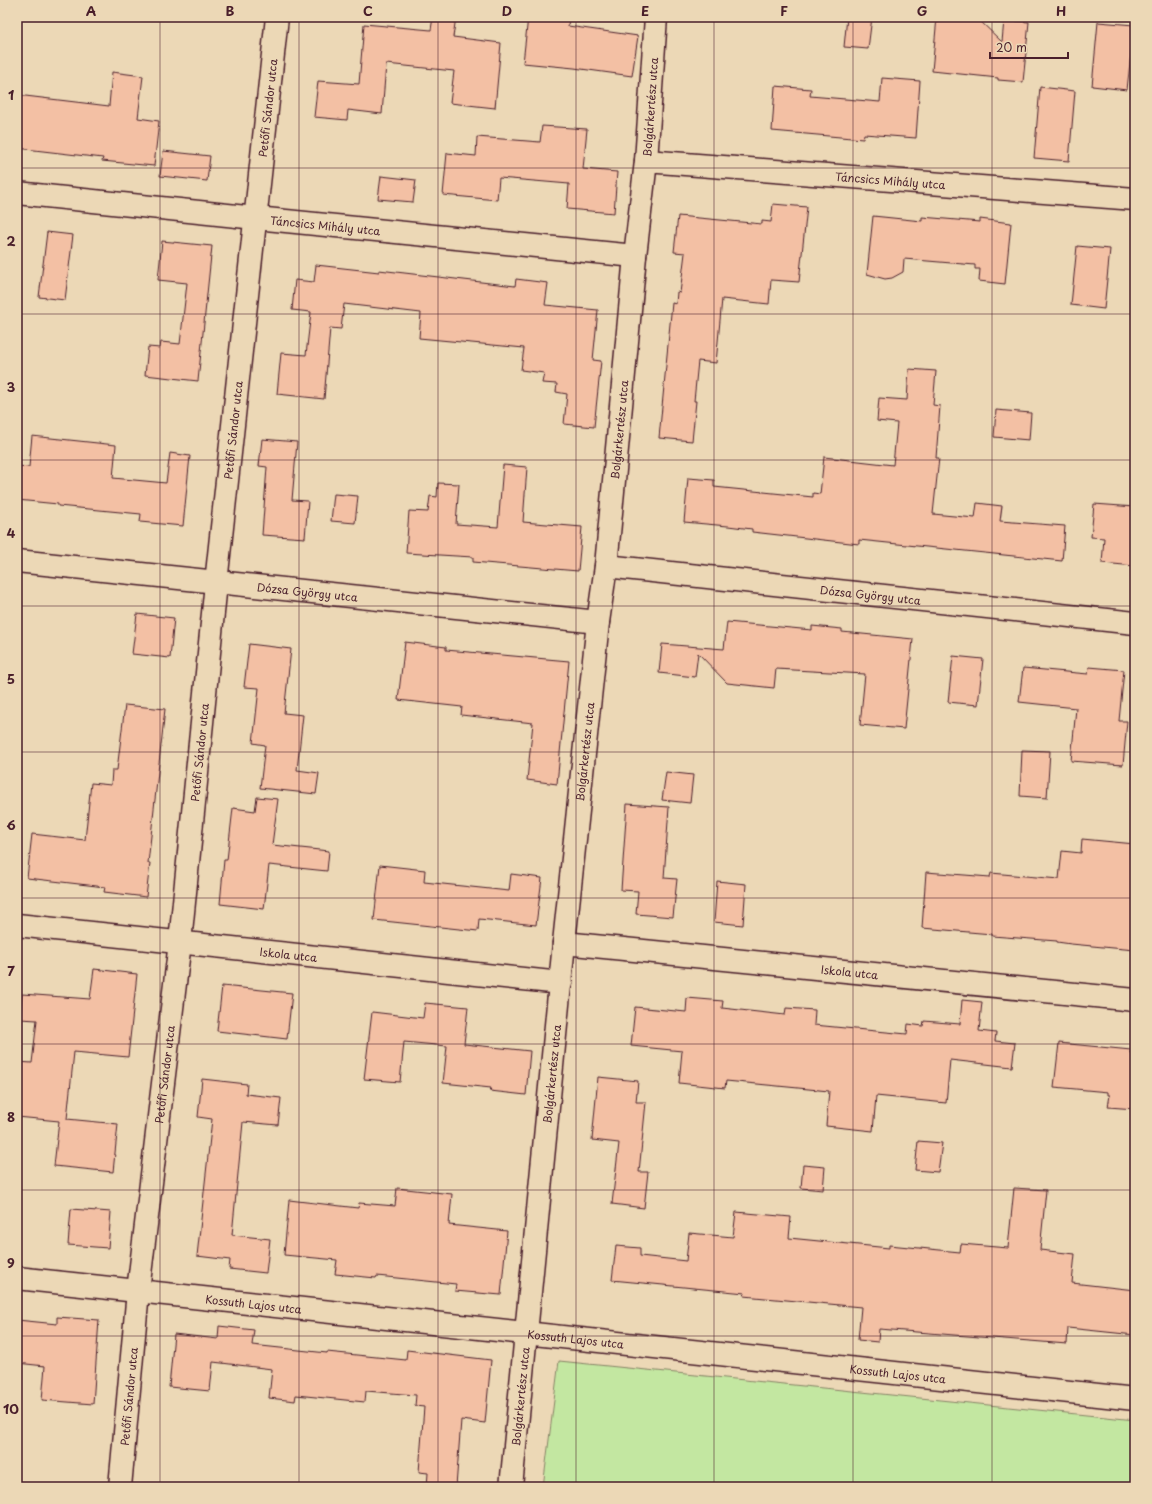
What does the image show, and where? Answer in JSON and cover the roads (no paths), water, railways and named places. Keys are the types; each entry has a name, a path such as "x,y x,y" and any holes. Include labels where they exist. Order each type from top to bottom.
{"street":[{"name":"Petőfi Sándor utca","path":"120,1487 138,1291 180,942 216,583 277,17"},
{"name":"Bolgárkertész utca","path":"511,1487 564,943 598,622 606,566 635,256 646,161 656,17"},
{"name":"Táncsics Mihály utca","path":"646,161 1135,199"},
{"name":"Táncsics Mihály utca","path":"17,193 635,256"},
{"name":"Dózsa György utca","path":"17,561 598,622"},
{"name":"Dózsa György utca","path":"606,566 1135,623"},
{"name":"Iskola utca","path":"17,924 561,983"},
{"name":"Iskola utca","path":"564,943 1135,1000"},
{"name":"Kossuth Lajos utca","path":"17,1278 1135,1399"}]}
